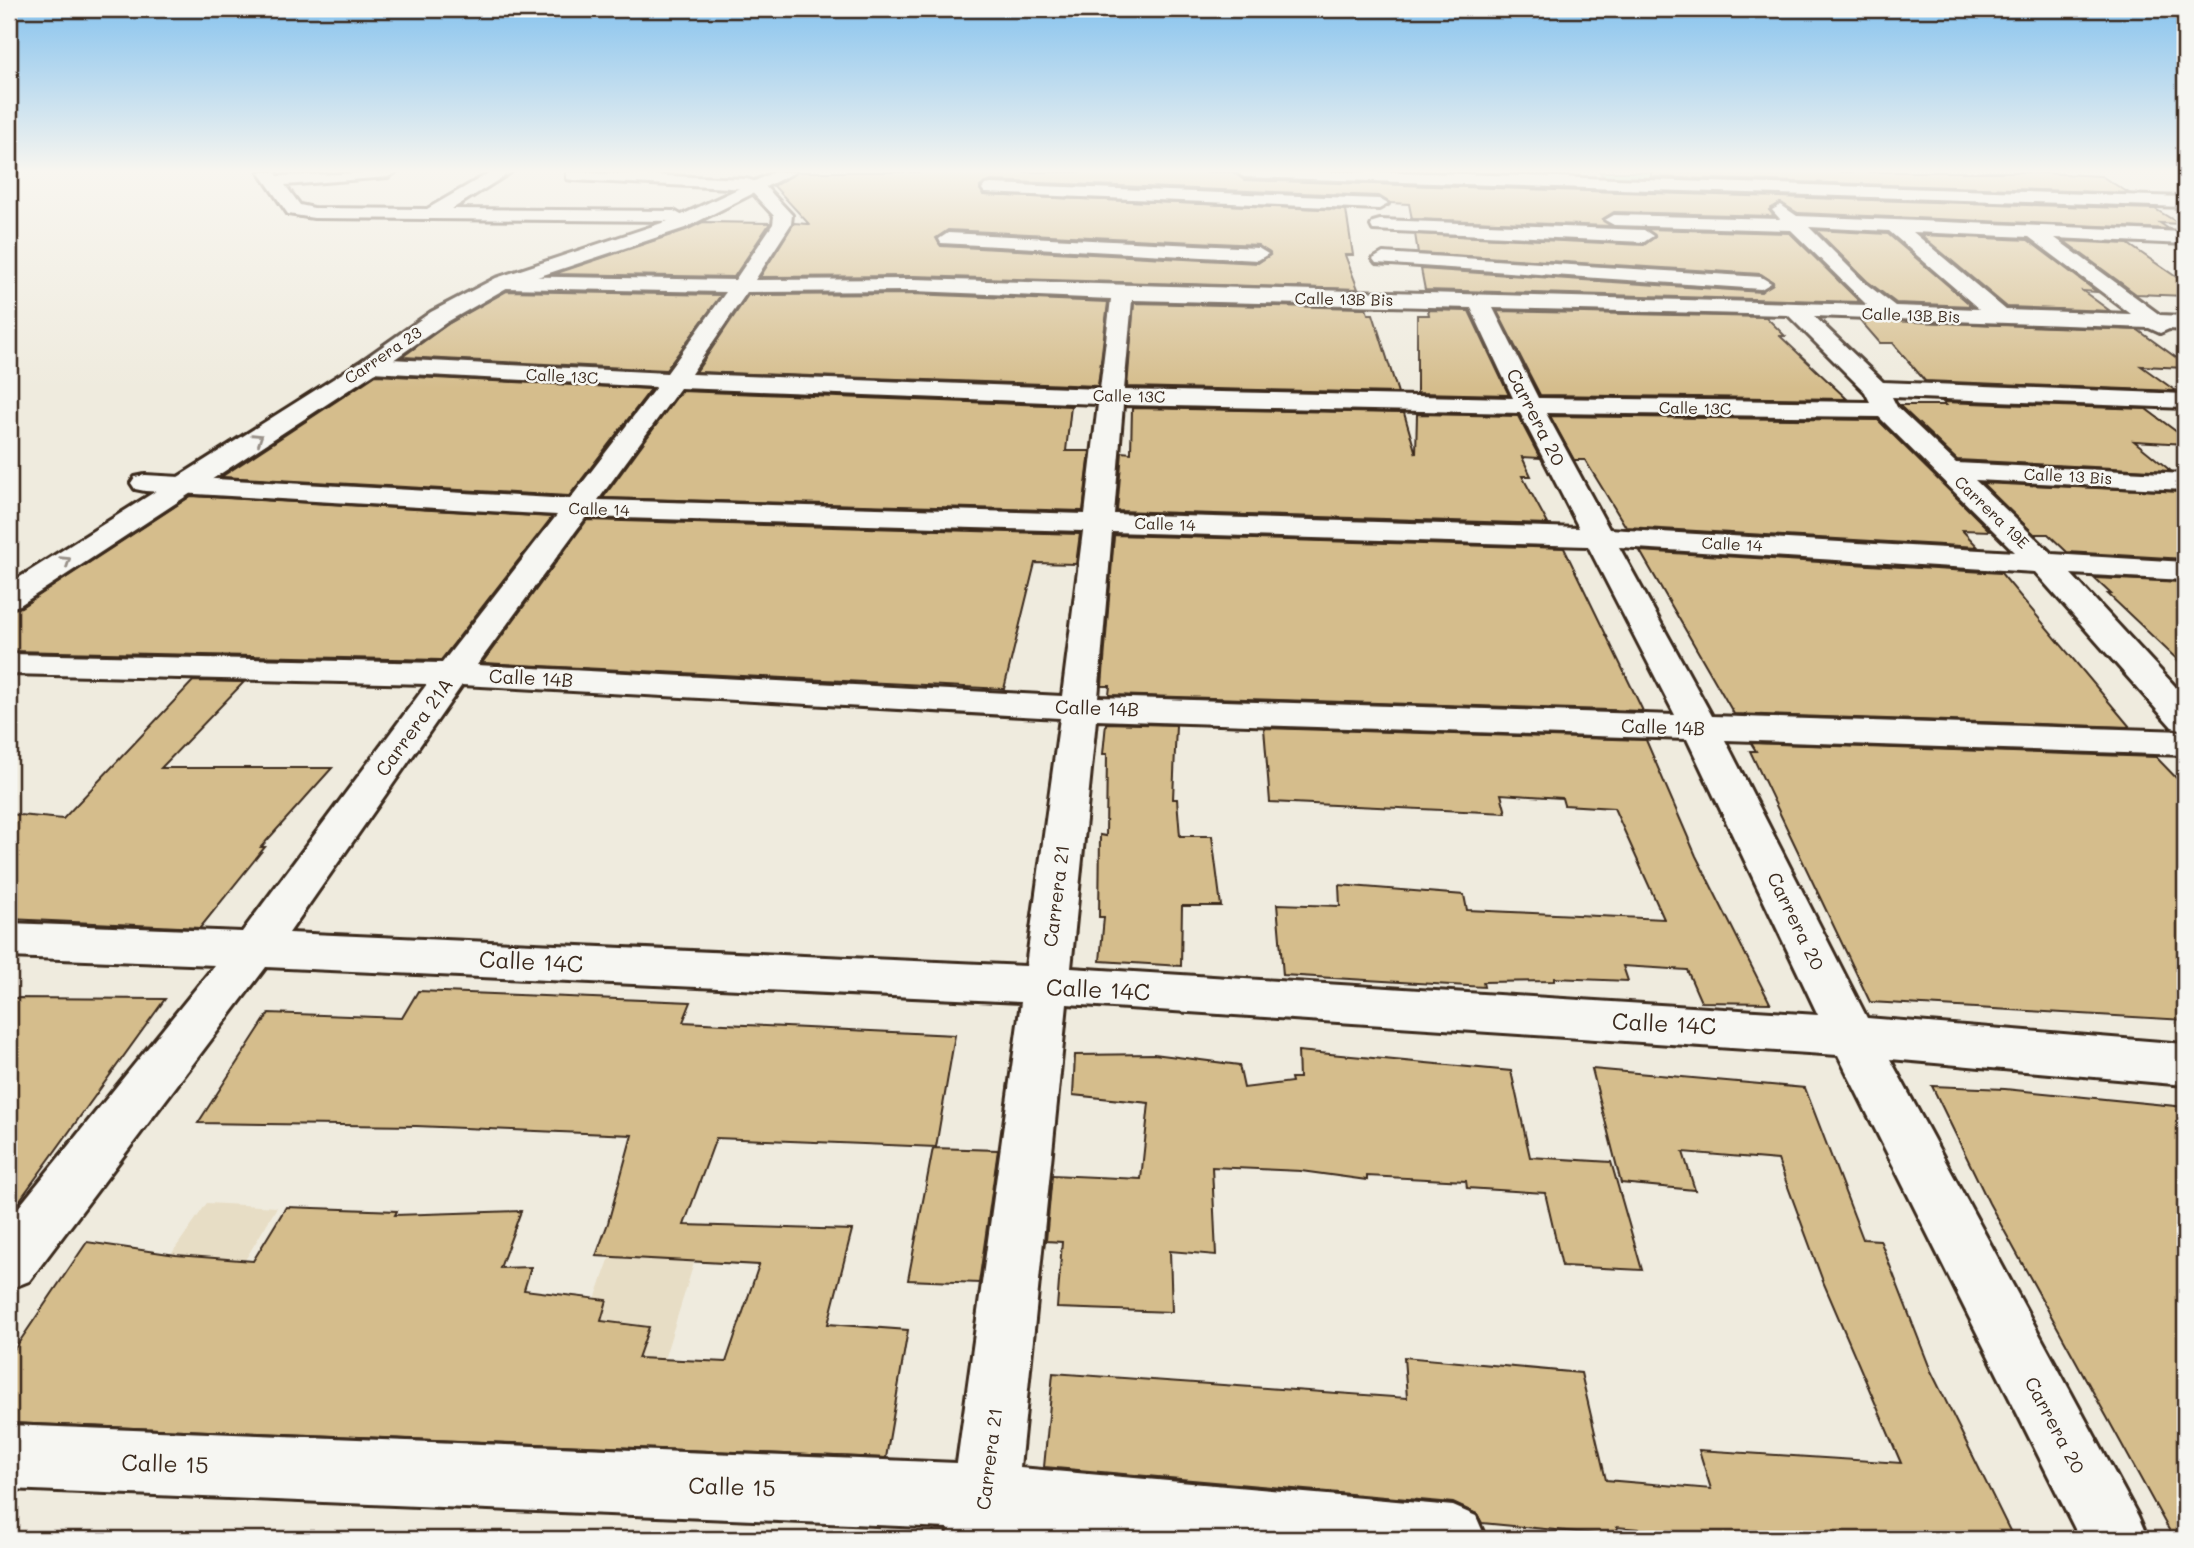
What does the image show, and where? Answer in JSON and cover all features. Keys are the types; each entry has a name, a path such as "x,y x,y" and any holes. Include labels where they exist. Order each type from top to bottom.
{"street":[{"name":"Carrera 23","path":"234,426 441,299 531,258 578,244"},
{"name":"Carrera 23","path":"9,598 181,474 371,365 439,317 503,282 617,244"},
{"name":"Carrera 21A","path":"9,1262 254,949 452,674 673,383 743,286 769,244"},
{"path":"913,285 944,244"},
{"path":"1066,244 1258,254"},
{"path":"1254,297 1255,288 1250,282 1260,244"},
{"path":"1382,244 1384,279 1653,278 1776,283"},
{"path":"1630,244 1653,278 1665,306"},
{"path":"1812,244 1857,287 1891,314"},
{"path":"1916,244 2001,318"},
{"path":"2052,244 2185,343"},
{"path":"1076,292 1106,246"},
{"name":"Calle 13B Bis","path":"503,282 743,286 913,285 1254,297 1384,279 1479,302 1794,309 2185,323"},
{"path":"1830,286 1857,287"},
{"name":"Carrera 21","path":"982,1518 1079,708 1122,293"},
{"name":"Carrera 20","path":"1479,302 1529,406 1700,729 1852,1035 2115,1539"},
{"name":"Carrera 19E","path":"1794,309 1950,471 2044,563 2179,707"},
{"name":"Calle 13C","path":"371,365 673,383 1529,406 1882,399 2185,401"},
{"name":"Calle 13 Bis","path":"1950,471 2185,482"},
{"name":"Calle 14","path":"134,490 181,474 579,508 1597,537 2185,571"},
{"name":"Calle 14B","path":"9,664 452,674 1079,708 2185,743"},
{"name":"Calle 14C","path":"9,940 254,949 1044,987 1852,1035 2185,1064"},
{"name":"Calle 15","path":"9,1457 982,1518 1453,1539"}],"shaded area":[{"path":"207,1203 277,1207 144,1428 52,1425"},
{"path":"620,1229 703,1234 631,1466 538,1459"}],"building":[{"path":"643,244 756,244 734,277 554,274"},
{"path":"781,244 940,244 1258,263 1270,255 1258,245 1242,244 1351,244 1353,255 1345,255 1358,289 913,276 760,277"},
{"path":"1417,244 1628,244 1801,244 1860,302 1425,290 1421,269 1761,292 1773,282 1761,274 1418,253"},
{"path":"1830,244 1900,244 1972,306 1896,303 1867,281"},
{"path":"1932,244 2034,244 2097,292 2083,291 2110,311 2007,307"},
{"path":"2068,244 2128,244 2185,283 2185,296 2136,294"},
{"path":"507,291 721,295 666,370 402,357 448,324"},
{"path":"913,294 1108,302 1098,386 696,372 748,295"},
{"path":"1134,303 1366,308 1368,314 1373,314 1398,393 1127,387"},
{"path":"1428,310 1469,311 1509,395 1417,393 1417,315 1429,315"},
{"path":"1497,311 1766,317 1785,336 1780,336 1847,399 1540,395"},
{"path":"1860,320 2138,330 2185,364 2185,368 2141,366 2176,391 1925,381 1893,343 1880,343"},
{"path":"376,375 651,389 569,496 221,477"},
{"path":"681,391 1071,406 1066,451 1090,451 1083,511 603,498"},
{"path":"1943,402 2146,409 2185,438 2185,444 2134,441 2171,471 1957,460 1899,405 1946,405"},
{"path":"1132,408 1404,413 1416,454 1417,414 1518,416 1540,458 1522,457 1531,476 1522,476 1548,524 1117,511 1122,452 1131,453"},
{"path":"1550,416 1878,420 1990,531 1962,530 1978,547 1626,527 1585,460 1574,460"},
{"path":"1982,483 2185,492 2185,559 2067,552 2048,534 2034,534"},
{"path":"191,496 552,517 441,660 9,651 9,610 21,607"},
{"path":"587,520 1080,534 1076,564 1035,563 1004,689 482,663"},
{"path":"1114,535 1564,548 1643,711 1109,695 1110,686 1102,686"},
{"path":"1640,551 2001,573 2130,727 1734,714"},
{"path":"2094,578 2185,582 2185,667 2108,594 2111,594"},
{"path":"193,681 244,682 161,768 332,768 261,847 265,847 200,928 9,919 9,814 63,819"},
{"path":"1106,723 1176,725 1173,799 1177,799 1180,836 1212,836 1221,906 1182,906 1181,966 1100,961 1104,917 1099,917 1100,835 1106,836 1107,754 1103,754"},
{"path":"1264,728 1646,740 1696,856 1770,1003 1701,1002 1687,970 1623,966 1628,981 1554,978 1554,981 1483,982 1484,987 1283,975 1277,904 1340,906 1339,885 1464,895 1467,910 1664,919 1614,808 1564,805 1562,798 1501,794 1506,813 1270,802"},
{"path":"1751,743 2156,757 2185,787 2185,1020 1870,1002 1750,751 1756,751"},
{"path":"418,991 691,1002 683,1022 955,1035 936,1147 716,1138 684,1225 852,1230 828,1324 908,1330 886,1458 9,1423 9,1357 87,1242 176,1255 253,1261 286,1207 397,1211 395,1215 521,1211 500,1268 531,1267 524,1290 607,1300 601,1321 649,1327 638,1358 726,1362 759,1265 596,1256 632,1135 416,1126 198,1123 269,1013 402,1018"},
{"path":"9,998 165,999 9,1215"},
{"path":"1298,1051 1511,1071 1530,1157 1611,1162 1642,1270 1562,1266 1545,1193 1467,1188 1466,1181 1367,1176 1367,1180 1301,1171 1212,1167 1216,1255 1170,1251 1172,1312 1057,1308 1062,1242 1046,1241 1052,1175 1141,1179 1149,1103 1073,1095 1075,1055 1154,1054 1239,1065 1244,1088 1292,1082 1291,1078 1299,1078"},
{"path":"1592,1069 1805,1088 1863,1239 1880,1240 1931,1371 2012,1535 1906,1532 1909,1539 1755,1539 1617,1527 1619,1536 1482,1523 1477,1514 1453,1503 1044,1467 1053,1373 1407,1398 1404,1357 1581,1373 1606,1480 1711,1489 1699,1450 1901,1463 1824,1284 1778,1160 1683,1152 1695,1190 1621,1183"},
{"path":"1932,1086 2005,1089 2185,1107 2185,1539 2174,1539 1989,1203"},
{"path":"933,1148 998,1150 979,1283 908,1280"}]}
